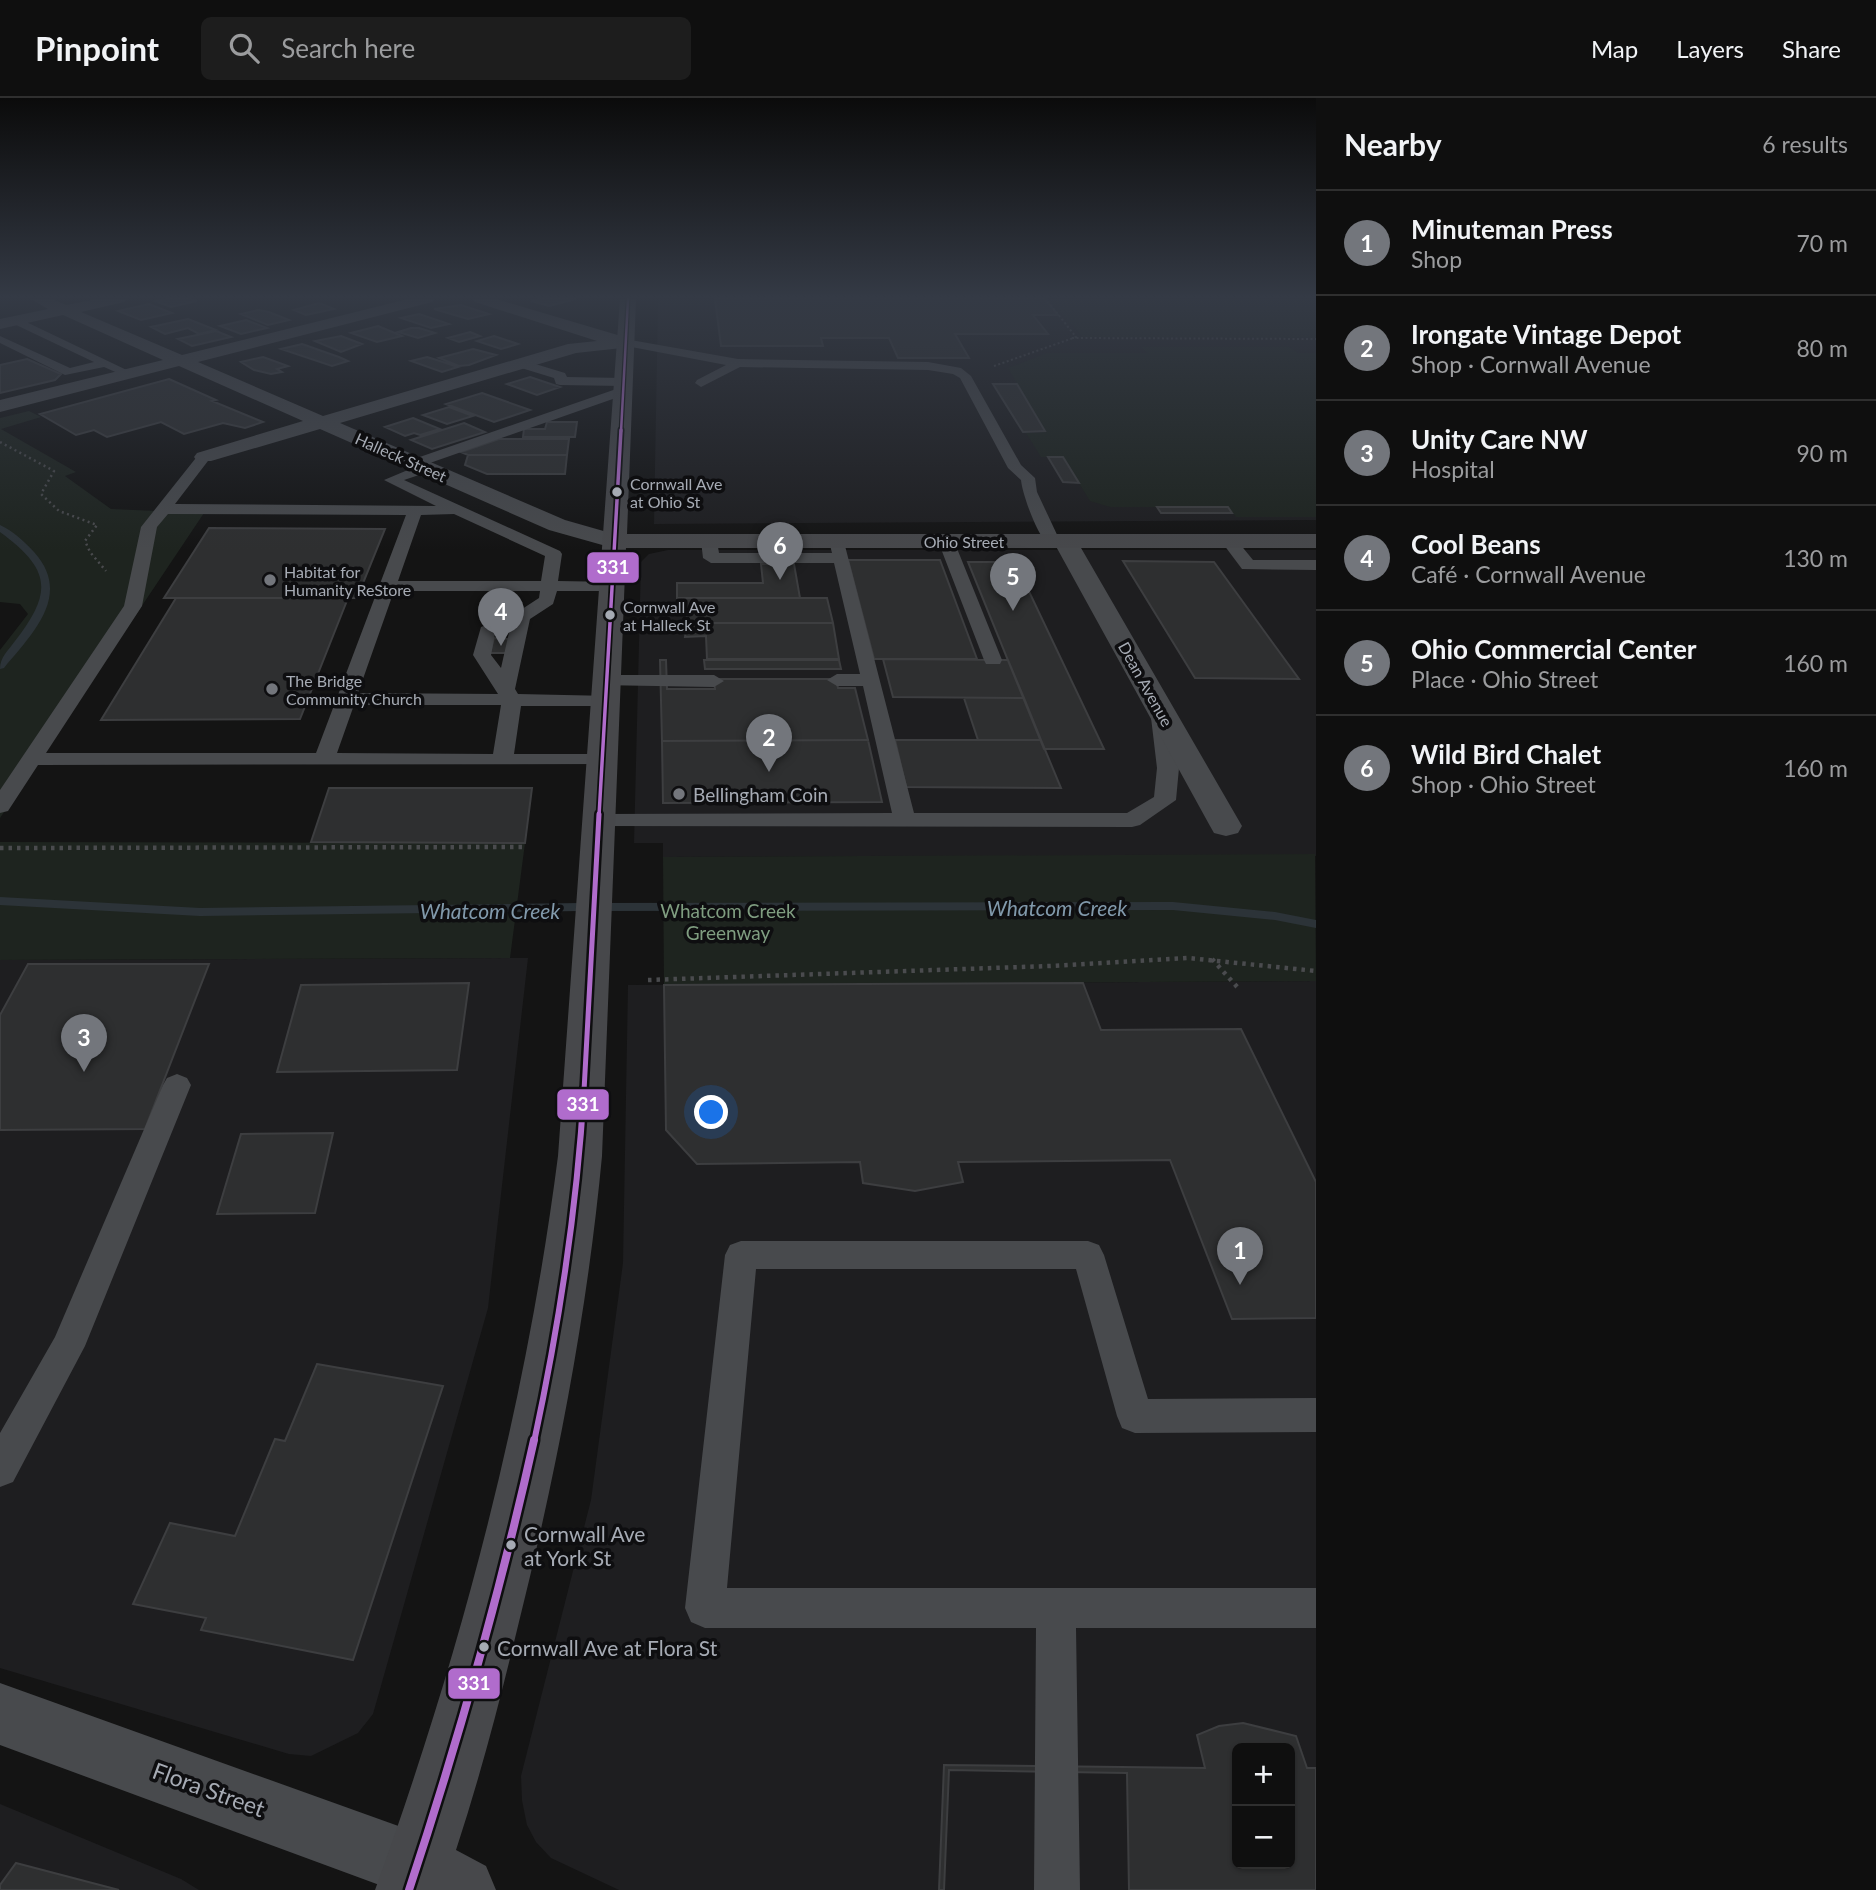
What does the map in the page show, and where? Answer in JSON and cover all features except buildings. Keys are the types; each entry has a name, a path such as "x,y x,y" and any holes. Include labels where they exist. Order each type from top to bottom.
{"street":[{"path":"0,406 93,383"},
{"name":"Halleck Street","path":"231,383 567,529 612,541"},
{"path":"204,457 456,383"},
{"path":"430,1882 449,1775 523,1496 569,1255 580,1156 622,383"},
{"name":"Ohio Street","path":"612,541 710,550 839,550 946,541 1316,541"},
{"name":"Dean Avenue","path":"1059,541 1160,709 1226,827"},
{"name":"Flora Street","path":"0,1714 430,1882"}],"lane":[{"path":"580,383 622,386"},
{"path":"969,383 1015,468 1028,478 1029,492 1059,541"},
{"path":"508,695 482,655 487,631 522,617 547,600 554,554 391,480 622,386"},
{"path":"0,806 133,606 149,527 204,457"},
{"path":"163,509 459,511"},
{"path":"324,759 415,510"},
{"path":"946,541 993,660"},
{"path":"1229,541 1248,565 1316,565"},
{"path":"710,550 713,577"},
{"path":"839,550 875,675 905,820"},
{"path":"387,586 610,586"},
{"path":"503,759 508,695 522,617"},
{"path":"837,680 875,675"},
{"path":"346,699 508,695 605,690 664,681 714,681"},
{"path":"597,832 905,820 1132,820 1165,800 1168,768 1160,709"},
{"path":"31,759 601,760"},
{"path":"0,1469 68,1346 177,1084"},
{"path":"1316,1415 1135,1416 1088,1255 741,1255 705,1608 1316,1608"},
{"path":"1056,1608 1057,1890"}],"path":[{"path":"0,442 54,471 41,494 48,505 61,514 97,525 85,541 90,552 107,568 103,585 136,593"},
{"path":"0,848 524,847"},
{"path":"648,980 1211,958 1316,971"},
{"path":"1211,958 1239,989"}],"shaded area":[{"path":"657,383 1316,383 1316,520 654,524"},
{"path":"668,550 1316,550 1316,856 663,857 663,843 634,843 641,562 649,554"},
{"path":"528,958 488,1308 373,1714 358,1733 311,1756 289,1754 0,1668 0,960"},
{"path":"1316,981 1316,1890 619,1890 551,1858 536,1842 527,1825 521,1776 591,1500 623,1263 628,985"},
{"path":"0,1804 181,1879 199,1890 0,1890"}],"green space":[{"path":"1016,383 1316,383 1316,517 1236,517 1228,507 1110,507 1090,501 1063,457 1041,457 1026,433 1045,432"},
{"path":"29,411 41,417 1,429 76,472 65,476 111,509 204,513 0,818 0,650 28,614 20,604 0,602 0,418"},
{"path":"0,842 525,843 510,958 0,960"},
{"name":"Whatcom Creek Greenway","path":"1315,854 1316,981 664,985 663,857"}],"waterway":[{"name":"Whatcom Creek","path":"0,528 24,546 39,562 46,578 46,594 41,611 31,628 0,666"},
{"name":"Whatcom Creek","path":"0,901 200,912 581,907 1173,906 1275,916 1316,924"}],"transit line":[{"name":"331","path":"409,1890 466,1710 515,1528 553,1343 568,1250 580,1156 623,383"}],"place":[{"name":"Cornwall Ave at Ohio St","path":"617,492"},
{"name":"Habitat for Humanity ReStore","path":"270,580"},
{"name":"Wild Bird Chalet","path":"780,580"},
{"name":"Ohio Commercial Center","path":"1013,611"},
{"name":"Cornwall Ave at Halleck St","path":"610,615"},
{"name":"Cool Beans","path":"501,646"},
{"name":"The Bridge Community Church","path":"272,689"},
{"name":"Irongate Vintage Depot","path":"769,772"},
{"name":"Bellingham Coin","path":"679,794"},
{"name":"Unity Care NW","path":"84,1072"},
{"name":"Minuteman Press","path":"1240,1285"},
{"name":"Cornwall Ave at York St","path":"511,1545"},
{"name":"Cornwall Ave at Flora St","path":"484,1647"}]}
